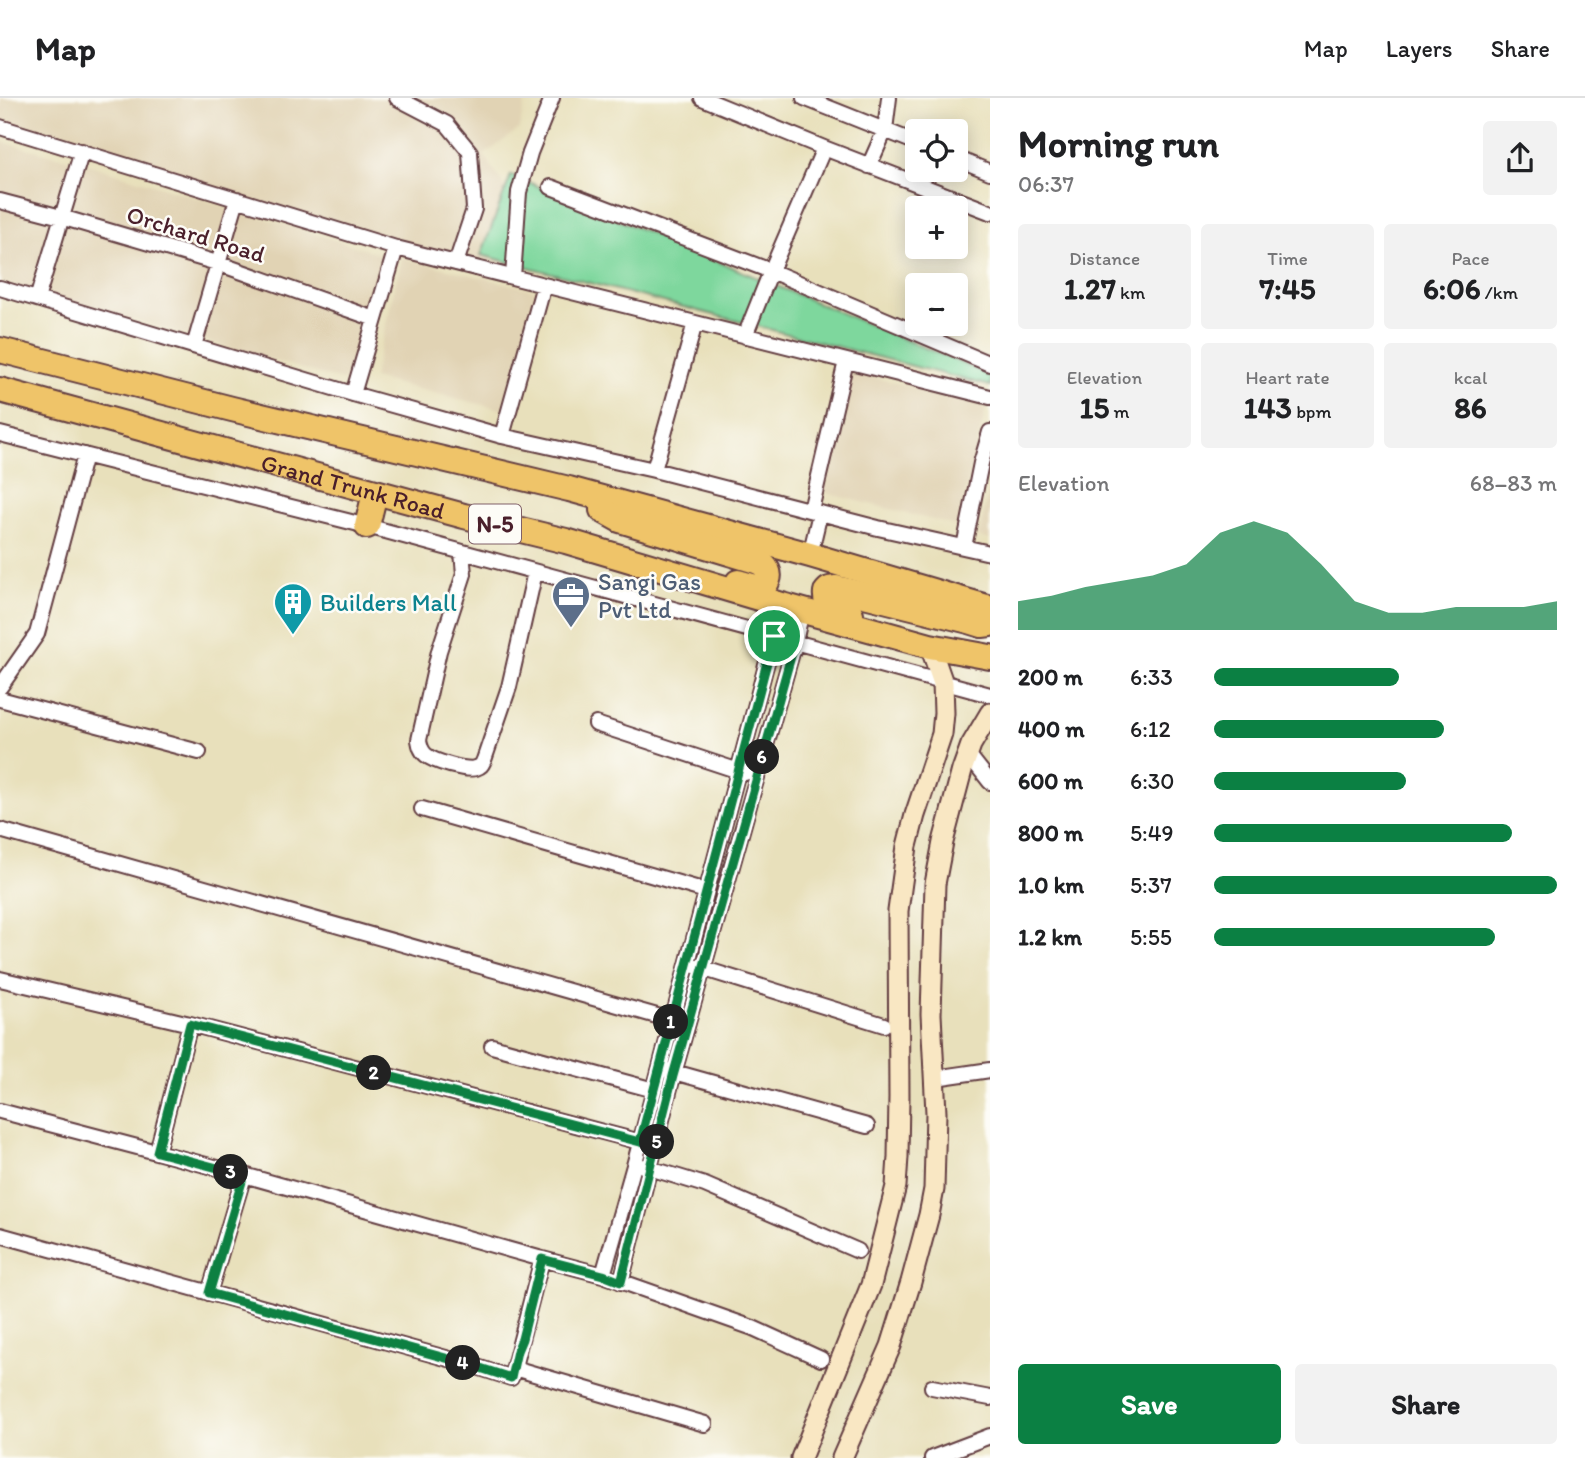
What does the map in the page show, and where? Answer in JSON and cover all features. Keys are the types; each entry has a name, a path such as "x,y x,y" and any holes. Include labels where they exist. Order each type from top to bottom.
{"highway":[{"name":"Grand Trunk Road","path":"0,350 232,409 569,489 990,608"},
{"name":"Grand Trunk Road","path":"0,390 464,516 566,541 930,646 990,655"},
{"path":"566,541 621,547 756,587 765,585 769,580 764,564 620,520 569,489"},
{"path":"367,526 375,492"},
{"path":"990,624 982,625 836,588 826,592 827,602 837,610 947,639 990,655"}],"street":[{"path":"397,98 447,124 470,152 474,209 456,263"},
{"path":"513,277 519,192 530,153 552,98"},
{"path":"702,98 990,212"},
{"path":"804,98 905,138"},
{"path":"869,166 885,130 889,98"},
{"path":"0,127 396,248 990,397"},
{"path":"745,336 824,148"},
{"path":"37,299 82,151"},
{"path":"968,163 990,172"},
{"path":"551,187 771,271 990,364"},
{"path":"194,346 237,199"},
{"name":"Orchard Road","path":"0,201 217,263 375,319"},
{"path":"354,394 396,248"},
{"path":"502,436 544,285"},
{"path":"0,288 502,436 654,470 815,512 990,553"},
{"path":"654,470 695,323"},
{"path":"810,555 815,512 846,361"},
{"path":"964,547 986,464 990,432"},
{"path":"0,434 367,526 990,695"},
{"path":"0,687 37,634 85,455"},
{"path":"463,552 464,574 439,651 419,740 420,749 427,757 450,764 465,768 482,765 509,687 535,572"},
{"path":"603,1275 774,636 792,608"},
{"path":"621,1282 674,1073 795,642 792,608"},
{"path":"801,1458 871,1285 896,1186 899,1097 898,911 907,846 942,734 943,682 930,646"},
{"path":"0,699 199,752"},
{"path":"842,1458 891,1346 929,1215 934,1189 936,1113 931,1014 935,884 950,813 970,750 990,713"},
{"path":"596,724 757,777"},
{"path":"942,734 970,750 990,782"},
{"path":"422,809 706,891"},
{"path":"0,830 671,1020"},
{"path":"687,963 884,1025"},
{"path":"0,979 190,1024 655,1148"},
{"path":"157,1152 190,1024"},
{"path":"492,1046 654,1090"},
{"path":"659,1067 867,1126"},
{"path":"934,1079 990,1070"},
{"path":"0,1111 244,1175 603,1275 753,1328 821,1359"},
{"path":"635,1162 705,1185 858,1251"},
{"path":"209,1293 244,1175"},
{"path":"0,1235 511,1378 542,1259"},
{"path":"513,1368 705,1424"},
{"path":"932,1387 990,1398"},
{"path":"932,1458 990,1436"}],"shaded area":[{"path":"0,98 526,98 519,129 484,155 511,196 525,266 519,274 398,243 0,126"},
{"path":"0,141 90,165 384,255 344,381 0,281"},
{"path":"402,258 538,291 508,411 373,378"},
{"path":"851,372 987,405 957,526 822,492"},
{"path":"990,486 990,540 978,537"}],"green space":[{"path":"511,175 990,375 990,386 481,255"}],"place":[{"name":"Sangi Gas Pvt Ltd","path":"571,629"},
{"name":"Builders Mall","path":"293,636"}],"route":[{"path":"774,636 795,642 673,1076 621,1282 542,1259 511,1378 209,1293 244,1175 157,1152 190,1024 640,1142 774,636"}]}
